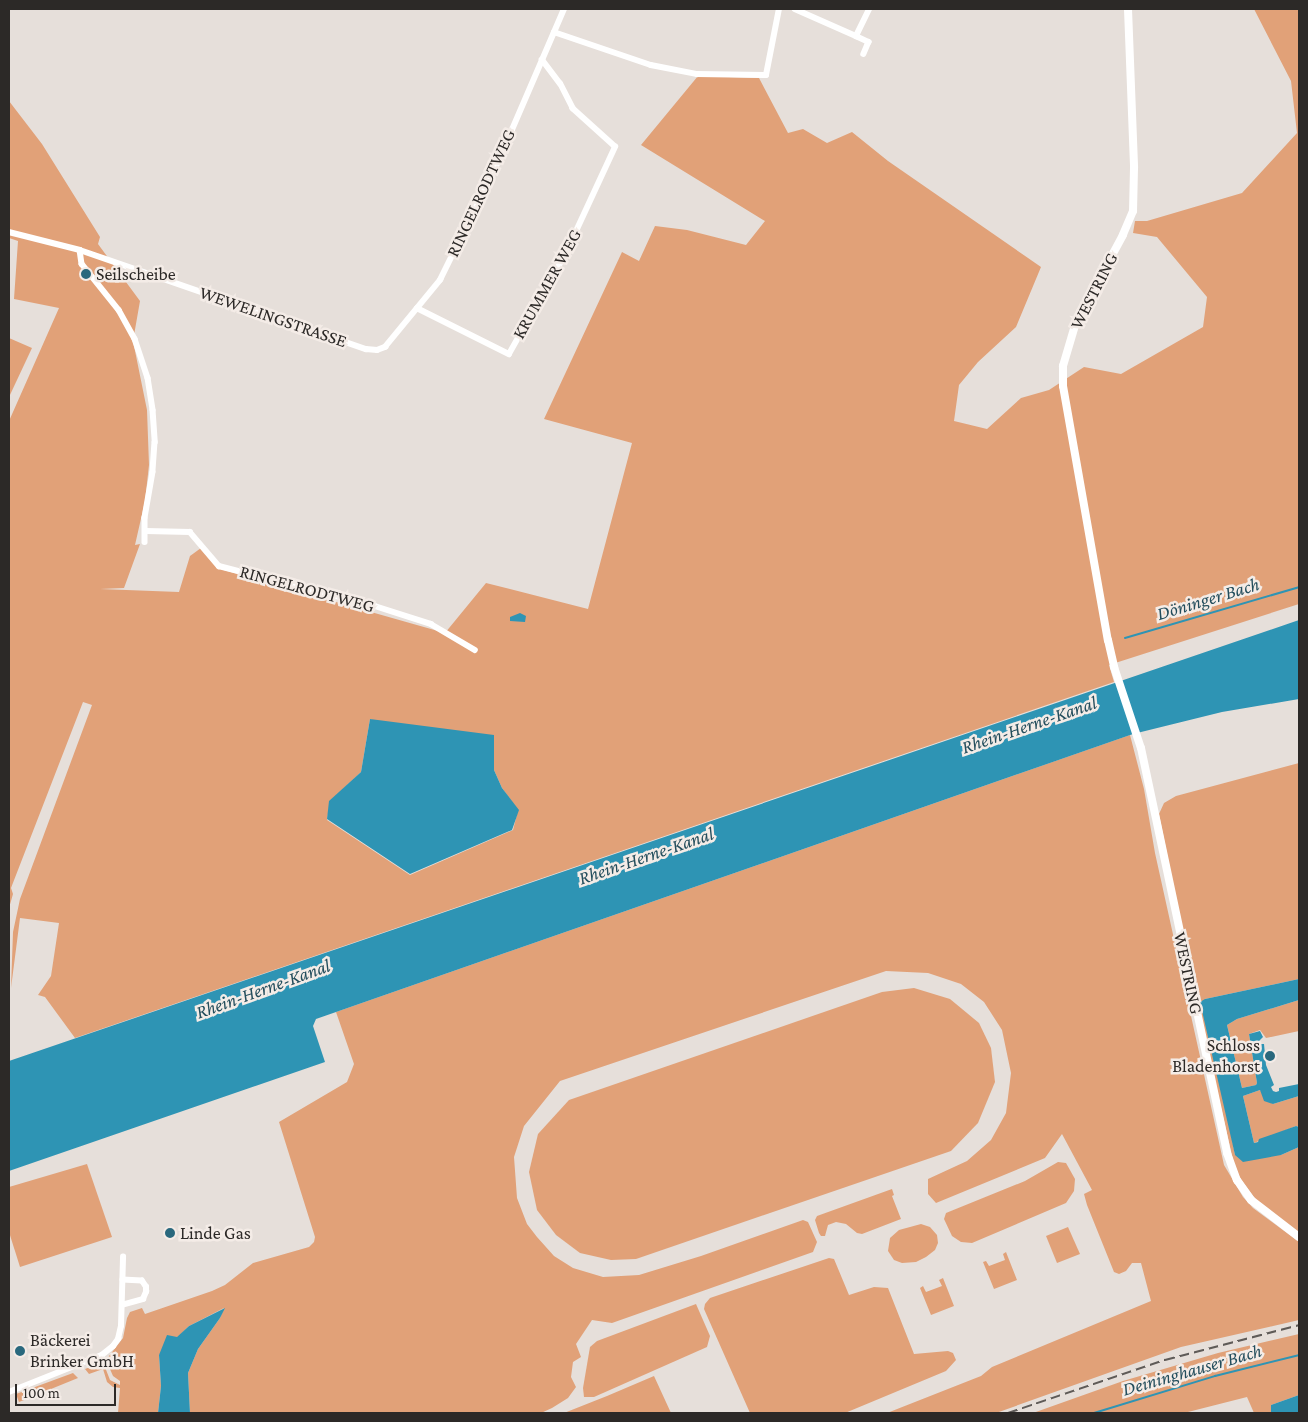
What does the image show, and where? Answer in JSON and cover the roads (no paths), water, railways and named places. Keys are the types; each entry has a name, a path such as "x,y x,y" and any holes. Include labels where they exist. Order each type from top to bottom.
{"main road":[{"name":"WESTRING","path":"1128,9 1134,168 1133,210 1123,235 1080,314 1066,352 1063,374 1112,662 1139,740 1211,1084 1231,1166 1236,1180 1251,1200 1299,1237"}],"street":[{"name":"RINGELRODTWEG","path":"366,349 372,351 385,346 440,280 499,160 564,9"},
{"path":"554,32 651,65 697,74 766,75 779,9"},
{"path":"795,9 869,42 864,54"},
{"path":"856,36 869,9"},
{"name":"KRUMMER WEG","path":"417,308 509,354 566,253 615,147 573,109 560,84 542,60"},
{"name":"WEWELINGSTRASSE","path":"9,232 80,250 366,349"},
{"path":"80,250 82,264 119,310 135,339 148,378 153,410 154,442 153,472 145,518 145,542"},
{"name":"RINGELRODTWEG","path":"146,531 190,532 219,566 375,606 431,624 475,650"},
{"path":"9,1392 102,1355 118,1339 121,1326 123,1257"},
{"path":"122,1305 143,1299 146,1292 146,1287 142,1281 123,1280"}],"water":[{"path":"520,613 526,616 525,622 510,621 510,617"},
{"name":"Rhein-Herne-Kanal","path":"1299,620 1299,699 1222,712 1133,734 316,1019 313,1026 325,1062 9,1171 9,1061"},
{"path":"370,719 494,735 494,770 502,788 519,810 512,830 410,874 327,819 329,801 361,772"},
{"path":"1299,979 1299,1000 1237,1019 1227,1025 1242,1088 1256,1085 1257,1083 1249,1034 1260,1031 1263,1037 1259,1041 1260,1044 1264,1044 1266,1065 1274,1085 1271,1087 1273,1091 1276,1092 1279,1091 1279,1088 1299,1084 1299,1096 1273,1104 1264,1101 1260,1090 1243,1096 1254,1143 1258,1142 1259,1139 1296,1126 1299,1127 1299,1147 1281,1155 1243,1162 1235,1155 1200,1002 1205,999"},
{"path":"225,1308 198,1349 188,1373 190,1413 158,1413 161,1386 159,1355 167,1335 177,1337 189,1326"},
{"path":"1299,1395 1299,1413 1271,1413 1271,1405"}],"waterway":[{"name":"Döninger Bach","path":"1125,638 1299,587"},
{"name":"Deininghauser Bach","path":"1094,1413 1215,1376 1299,1355"}],"railway":[{"path":"1008,1413 1165,1360 1299,1325"}],"place":[{"name":"Seilscheibe","path":"86,274"},
{"name":"Schloss Bladenhorst","path":"1270,1056"},
{"name":"Linde Gas","path":"170,1233"},
{"name":"Bäckerei Brinker GmbH","path":"20,1351"}]}
